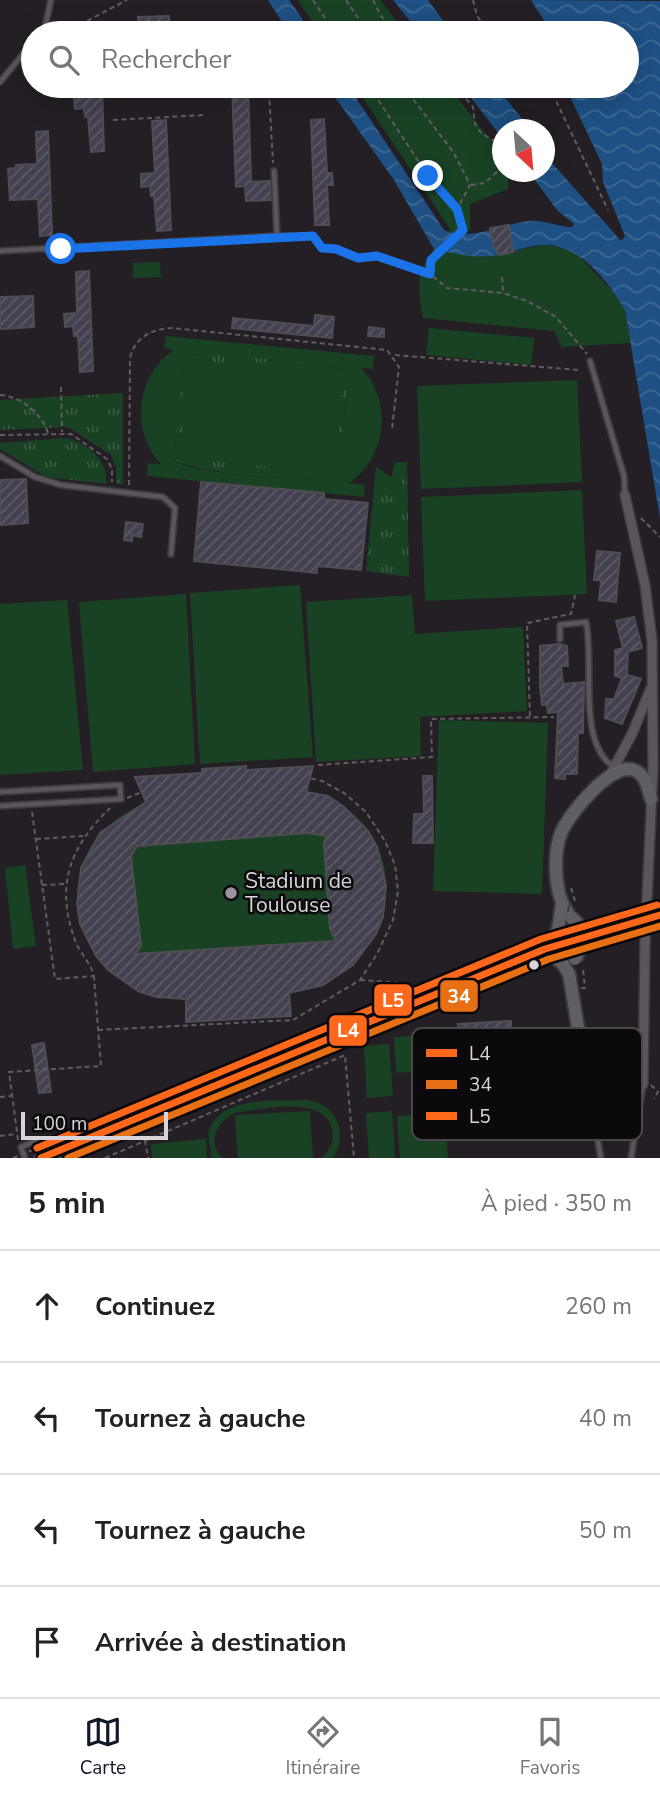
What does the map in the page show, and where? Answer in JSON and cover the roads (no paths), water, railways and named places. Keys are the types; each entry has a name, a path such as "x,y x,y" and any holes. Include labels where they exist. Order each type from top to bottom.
{"main road":[{"path":"588,934 568,903 556,857 561,831 578,806 612,771 635,770 647,784 651,799"},
{"path":"543,946 556,935 568,903"},
{"path":"41,1158 543,946 655,915"},
{"path":"582,1028 575,959 588,934"},
{"path":"543,946 563,964 579,988"}],"street":[{"path":"625,495 645,584 652,640 651,799 655,915 643,1084"},
{"path":"612,771 632,734 651,688"}],"lane":[{"path":"46,21 51,0"},
{"path":"0,82 21,57"},
{"path":"274,171 277,236"},
{"path":"0,251 277,236 313,236 322,248"},
{"path":"590,361 624,476 625,495"},
{"path":"0,456 35,477 61,485 163,497 175,508 171,554"},
{"path":"560,639 560,625 586,622 593,738 601,757 612,771"},
{"path":"0,792 120,785 121,799 0,806"},
{"path":"543,946 579,933 655,915"},
{"path":"642,1090 643,1084"},
{"path":"598,1140 601,1158"},
{"path":"631,1158 634,1140"},
{"path":"25,1158 21,1147 36,1141"}],"water":[{"path":"268,0 289,0 304,21 281,21"},
{"path":"393,0 428,0 443,21 410,21"},
{"path":"531,0 660,1 660,518 625,310 610,287 580,257 555,246 542,245 482,256 434,249 394,180 336,98 356,98 444,230 475,233 534,221 572,227 574,224 557,210 536,182 555,182 555,166 621,241 625,236 603,182 602,164 571,98 639,98 639,21 544,21"},
{"path":"471,98 505,98 522,119 492,119 492,125"}],"place":[{"name":"Stadium de Toulouse","path":"231,893"}]}
